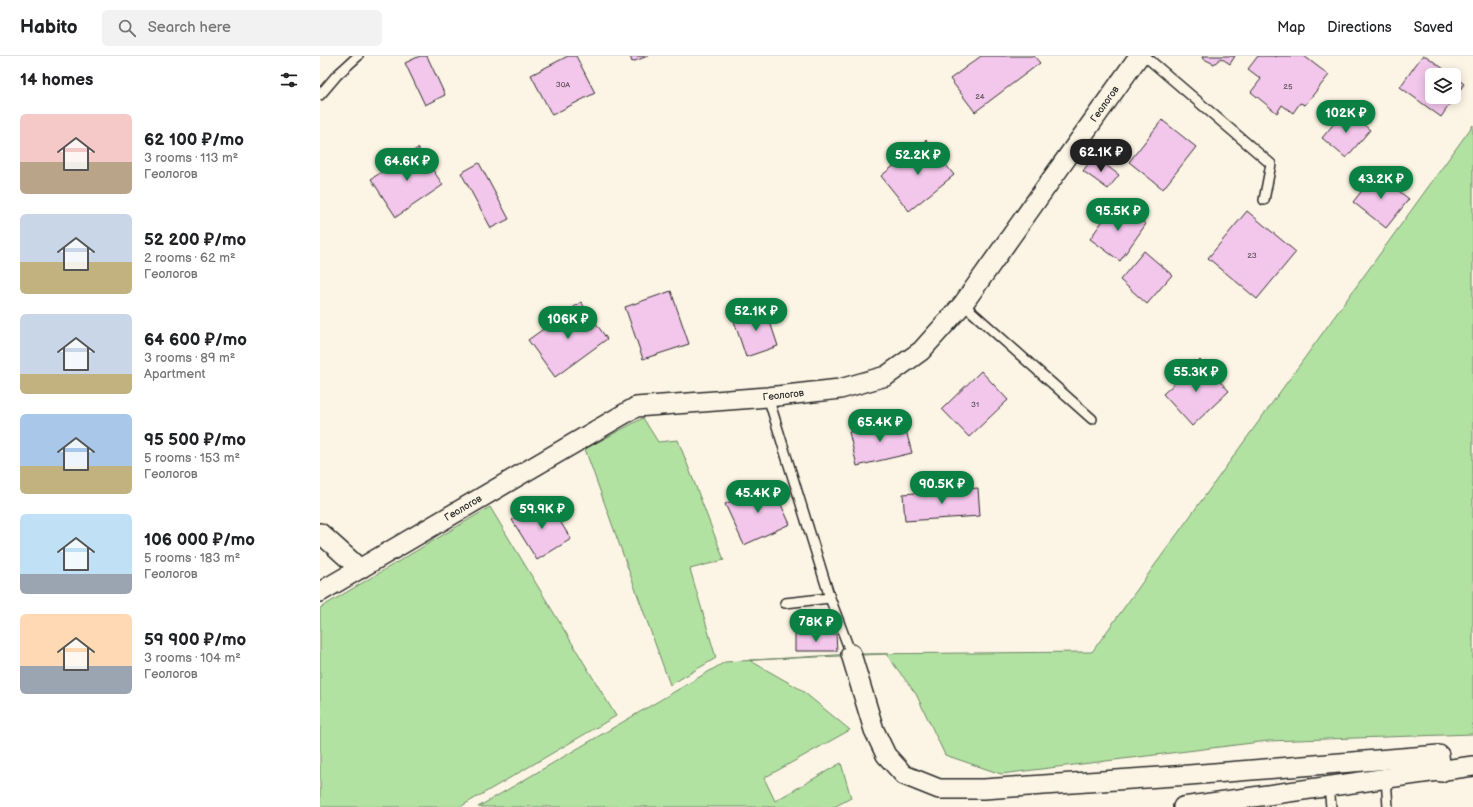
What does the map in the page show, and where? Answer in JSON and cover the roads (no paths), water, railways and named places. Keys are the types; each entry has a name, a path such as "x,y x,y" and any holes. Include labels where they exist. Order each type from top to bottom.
{"street":[{"name":"Геологов","path":"320,592 636,407 768,397 840,389 886,376 922,351 963,304 1139,56"},
{"path":"320,533 360,569"},
{"path":"851,654 874,730 886,755 904,775 939,789 992,789 1439,755 1441,772"},
{"path":"1183,807 1386,778 1441,772 1473,766"}],"lane":[{"path":"320,94 337,75 358,56"},
{"path":"1145,56 1271,164 1264,200"},
{"path":"963,304 1092,419"},
{"path":"768,397 830,598 851,654"},
{"path":"785,603 830,598"},
{"path":"1386,778 1388,807"},
{"path":"1329,786 1331,807"}]}
